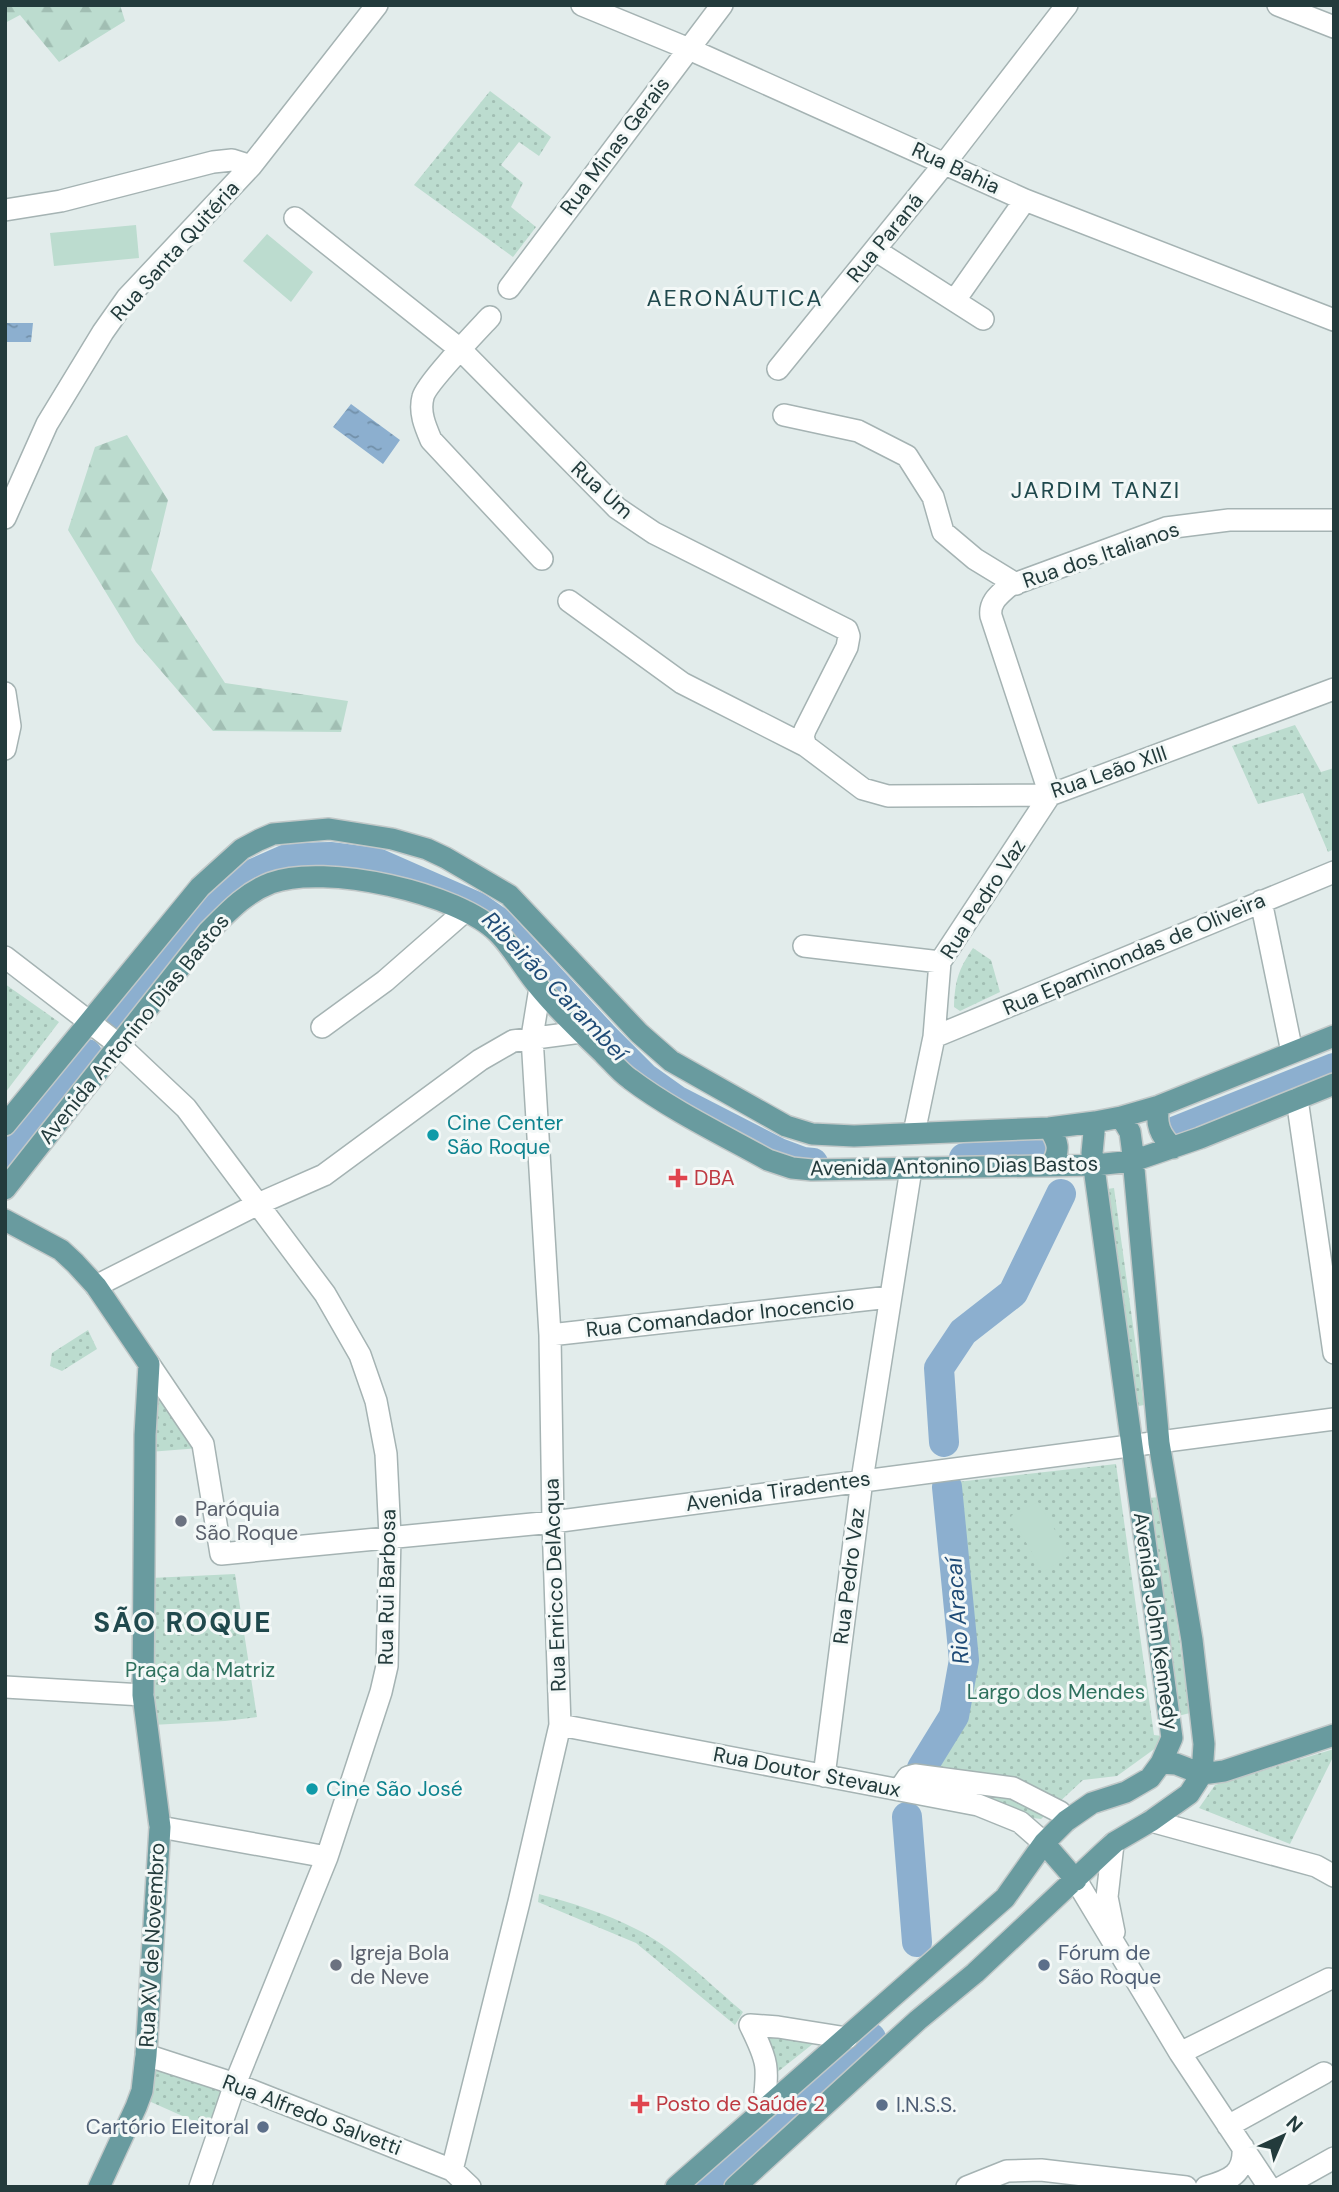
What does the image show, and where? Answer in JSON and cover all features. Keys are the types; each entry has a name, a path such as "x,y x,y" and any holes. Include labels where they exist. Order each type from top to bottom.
{"main road":[{"name":"Avenida Antonino Dias Bastos","path":"5,1125 200,887 242,849 273,834 329,829 392,839 427,849 509,895 639,1033 671,1061 786,1126 812,1133 854,1136 1049,1128 1095,1122 1159,1106 1334,1036"},
{"name":"Avenida Antonino Dias Bastos","path":"5,1189 208,932 240,900 272,883 308,877 399,886 485,921 498,933 540,988 629,1079 768,1160 792,1168 911,1169 1095,1165 1133,1161 1173,1148 1334,1084"},
{"path":"1159,1106 1156,1118 1158,1128 1173,1148"},
{"name":"Avenida John Kennedy","path":"1121,1117 1130,1132 1159,1443 1194,1652 1204,1744 1202,1774"},
{"name":"Avenida John Kennedy","path":"676,2187 1005,1898 1044,1843 1066,1821 1092,1803 1126,1792 1150,1778 1161,1763 1172,1738 1092,1144 1095,1122"},
{"path":"1049,1128 1059,1148 1051,1166"},
{"path":"5,1220 61,1250 96,1286 149,1364"},
{"name":"Rua XV de Novembro","path":"99,2187 142,2091 160,1827 143,1695 145,1435 149,1364"},
{"path":"1161,1763 1176,1764 1202,1774 1224,1771 1334,1735"},
{"path":"735,2187 900,2037 975,1973 1113,1844 1189,1794 1202,1774"},
{"path":"1044,1843 1076,1880"},
{"path":"877,2012 900,2037"}],"street":[{"name":"Rua Santa Quitéria","path":"5,518 47,424 127,298 251,166 377,5"},
{"name":"Rua Bahia","path":"582,5 689,49 1025,200 1334,320"},
{"name":"Rua Minas Gerais","path":"509,288 722,5"},
{"name":"Rua Paraná","path":"778,369 945,163 1067,5"},
{"path":"1278,5 1334,27"},
{"path":"5,210 61,201 213,162 232,160 251,166"},
{"path":"955,300 1025,200"},
{"name":"Rua Um","path":"295,218 461,350 617,508 654,533 847,630 847,646 805,730 803,737 806,746"},
{"path":"875,250 983,319"},
{"path":"490,317 426,388 421,408 424,424 431,440 542,559"},
{"path":"783,415 858,431 907,456 933,497 943,532 975,559 1016,584"},
{"name":"Rua dos Italianos","path":"1050,795 991,616 991,606 998,596 1009,586 1166,528 1229,520 1334,520"},
{"name":"Rua Leão XIII","path":"569,601 682,683 806,746 863,789 888,796 1050,795 1334,689"},
{"path":"5,693 10,726 5,749"},
{"name":"Rua Pedro Vaz","path":"914,1133 934,1037 940,962 1050,795"},
{"name":"Rua Epaminondas de Oliveira","path":"934,1037 1334,872"},
{"path":"1261,901 1292,1052"},
{"path":"322,1027 385,981 465,911"},
{"path":"804,946 940,962"},
{"name":"Rua Rui Barbosa","path":"5,957 118,1044 186,1108 325,1294 360,1354 376,1401 386,1454 390,1536 387,1667 381,1692 327,1857 235,2084 200,2187"},
{"name":"Rua Enricco DelAcqua","path":"452,2170 560,1725 550,1335 532,1037 540,988"},
{"path":"96,1286 258,1204 324,1174 503,1045 532,1037 581,1032"},
{"path":"1297,1099 1334,1353"},
{"name":"Rua Pedro Vaz","path":"824,1776 862,1480 911,1169"},
{"name":"Rua Comandador Inocencio","path":"550,1335 890,1297"},
{"name":"Avenida Tiradentes","path":"149,1364 203,1444 221,1554 553,1522 1334,1419"},
{"path":"5,1687 143,1695"},
{"name":"Rua Doutor Stevaux","path":"560,1725 978,1805 1020,1822 1044,1843"},
{"path":"899,1790 908,1777 915,1775 1013,1788 1060,1812 1066,1821"},
{"path":"1151,1821 1316,1866 1334,1876"},
{"path":"160,1827 327,1857"},
{"path":"1113,1844 1107,1897 1117,1947"},
{"path":"1076,1880 1180,2053 1269,2187"},
{"path":"1180,2053 1329,1979"},
{"path":"763,2111 767,2064 750,2025 847,2038"},
{"name":"Rua Alfredo Salvetti","path":"146,2055 235,2084 452,2170 470,2187"},
{"path":"1228,2126 1324,2073"},
{"path":"1206,2187 1230,2178 1238,2171 1244,2161 1243,2147"},
{"path":"1282,2187 1334,2158"},
{"path":"967,2187 1007,2171 1041,2170 1186,2187"}],"green space":[{"path":"5,5 120,5 125,21 59,62 20,15 5,23"},
{"path":"490,91 551,137 539,156 519,142 501,165 523,183 511,207 536,227 513,257 414,185"},
{"path":"136,225 139,258 54,266 50,233"},
{"path":"267,234 313,272 291,302 243,261"},
{"path":"127,435 168,500 151,570 225,683 348,701 341,732 213,731 136,642 68,530 95,447"},
{"path":"1295,725 1321,772 1334,768 1334,849 1328,852 1303,793 1258,804 1232,746"},
{"path":"973,948 991,960 1000,992 960,1011 954,1007 956,983"},
{"path":"5,984 59,1022 5,1093"},
{"path":"1114,1188 1144,1405 1134,1407 1107,1189"},
{"path":"88,1330 97,1349 62,1371 50,1366 52,1353"},
{"path":"152,1376 200,1448 149,1452"},
{"name":"Largo dos Mendes","path":"1116,1464 1154,1735 1171,1737 1117,1776 1083,1780 1041,1819 1018,1816 922,1773 958,1719 970,1660 957,1482"},
{"path":"1159,1497 1190,1713 1178,1716 1149,1498"},
{"path":"1038,1502 1070,1555 1043,1572 1011,1516"},
{"name":"Praça da Matriz","path":"235,1574 257,1717 152,1725 151,1578"},
{"path":"1334,1749 1334,1755 1290,1844 1199,1808 1215,1785"},
{"path":"539,1894 612,1918 664,1946 743,2012 735,2025 636,1943 538,1902"},
{"path":"772,2034 814,2043 775,2074 766,2039"},
{"path":"148,2058 227,2093 214,2130 142,2098"}],"water":[{"path":"5,323 33,323 31,342 5,342"},
{"path":"351,404 400,440 383,464 333,427"}],"waterway":[{"name":"Ribeirão Carambeí","path":"115,1017 192,923 222,892 289,858 330,857 377,863 477,907 497,921 602,1035 645,1078 676,1100 779,1153 813,1163"},
{"name":"Ribeirão Carambeí","path":"5,1157 87,1054"},
{"path":"1176,1131 1334,1068"},
{"name":"Ribeirão Carambeí","path":"964,1158 1043,1154"},
{"name":"Rio Aracaí","path":"944,1442 939,1368 963,1332 1013,1293 1061,1194"},
{"name":"Rio Aracaí","path":"922,1768 954,1716 964,1660 947,1487"},
{"name":"Rio Aracaí","path":"907,1817 917,1942"},
{"name":"Rio Aracaí","path":"700,2187 871,2038"}],"place":[{"name":"Cine Center São Roque","path":"433,1135"},
{"name":"DBA","path":"678,1178"},
{"name":"Paróquia São Roque","path":"181,1521"},
{"name":"Cine São José","path":"312,1789"},
{"name":"Igreja Bola de Neve","path":"336,1965"},
{"name":"Fórum de São Roque","path":"1044,1965"},
{"name":"Posto de Saúde 2","path":"640,2104"},
{"name":"I.N.S.S.","path":"882,2105"},
{"name":"Cartório Eleitoral","path":"263,2127"}],"district":[{"name":"AERONÁUTICA","path":"735,298"},
{"name":"JARDIM TANZI","path":"1096,490"},
{"name":"SÃO ROQUE","path":"183,1622"}]}
